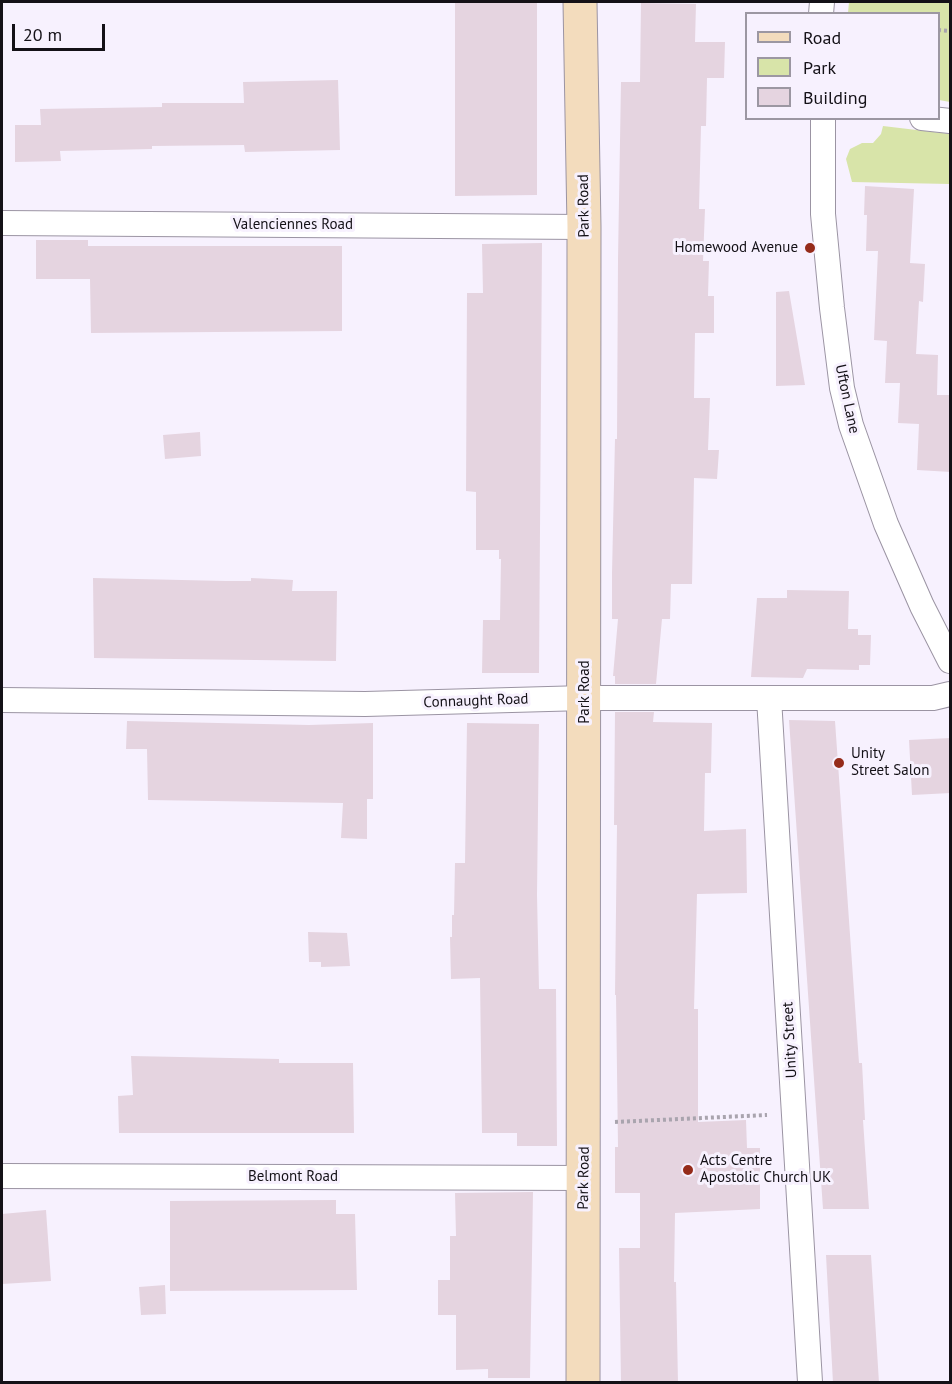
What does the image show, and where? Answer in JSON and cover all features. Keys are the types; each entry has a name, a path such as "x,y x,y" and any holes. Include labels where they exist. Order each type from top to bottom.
{"street":[{"name":"Park Road","path":"580,2 585,227 583,1383"},
{"name":"Ufton Lane","path":"823,120 823,214 832,309 844,398 851,425 886,524 922,606 951,661"},
{"name":"Valenciennes Road","path":"2,224 585,227"},
{"name":"Connaught Road","path":"2,700 364,704 585,698 933,698 951,694"},
{"name":"Unity Street","path":"769,698 810,1383"},
{"name":"Belmont Road","path":"2,1176 584,1178"}],"path":[{"path":"585,1123 794,1115"}],"green space":[{"path":"849,2 950,2 950,102 940,100 940,12 848,12"},
{"path":"883,126 950,134 950,184 852,182 846,159 850,149 862,143 873,143 881,134"}],"building":[{"path":"455,2 537,2 537,195 455,196"},
{"path":"641,3 696,4 695,42 725,42 724,78 707,78 706,126 701,126 699,209 705,209 703,261 709,261 708,296 714,296 714,333 695,333 694,398 710,398 708,450 719,450 717,479 694,478 692,584 671,584 670,619 662,619 656,684 615,684 615,676 613,676 618,619 612,619 612,573 615,439 617,439 621,82 640,82"},
{"path":"338,80 340,150 245,152 244,145 152,146 152,149 60,151 61,161 15,162 15,125 41,125 40,109 162,107 162,103 244,103 243,82"},
{"path":"865,186 914,189 910,263 925,264 923,302 919,301 916,354 938,355 937,395 951,395 951,472 917,470 919,424 898,423 900,383 885,383 887,341 874,340 878,251 866,251"},
{"path":"36,240 88,240 88,246 342,246 342,331 91,333 90,279 36,279"},
{"path":"542,243 539,673 482,673 483,620 500,620 501,559 499,559 499,550 476,550 476,492 466,491 467,293 483,293 482,244"},
{"path":"789,291 805,385 776,386 776,292"},
{"path":"200,432 201,456 165,459 163,435"},
{"path":"93,578 293,580 292,591 337,591 336,661 94,658"},
{"path":"787,590 849,591 848,629 858,629 858,635 871,635 870,665 859,665 859,670 807,669 803,678 751,677 757,598 787,598"},
{"path":"615,712 654,712 653,722 712,723 711,773 705,773 704,831 746,829 747,893 697,894 694,1009 698,1009 698,1122 746,1120 747,1148 760,1148 760,1209 675,1213 674,1282 676,1282 678,1383 621,1383 619,1248 640,1248 640,1193 615,1193 615,1147 618,1147 615,995 617,825 614,825"},
{"path":"789,720 835,721 859,1063 862,1063 869,1209 823,1209"},
{"path":"127,721 309,725 373,723 373,799 367,799 367,839 341,838 343,803 148,800 147,749 126,749"},
{"path":"467,723 539,724 537,895 539,989 556,989 557,1146 517,1146 517,1133 482,1133 480,978 451,979 450,937 452,937 452,915 454,915 455,863 465,863"},
{"path":"951,738 951,793 912,795 909,740"},
{"path":"308,932 347,933 350,966 321,967 321,962 309,962"},
{"path":"131,1056 279,1059 279,1063 353,1063 354,1133 119,1133 118,1096 133,1095"},
{"path":"533,1192 530,1378 488,1378 488,1369 456,1370 456,1315 438,1315 438,1280 450,1280 450,1236 456,1236 455,1193"},
{"path":"336,1200 336,1214 355,1214 357,1290 170,1291 170,1201"},
{"path":"46,1210 51,1281 2,1284 2,1214"},
{"path":"826,1255 871,1255 879,1383 833,1383"},
{"path":"165,1285 166,1314 141,1315 139,1287"}],"place":[{"name":"Homewood Avenue","path":"810,248"},
{"name":"Unity Street Salon","path":"839,763"},
{"name":"Acts Centre Apostolic Church UK","path":"688,1170"}]}
